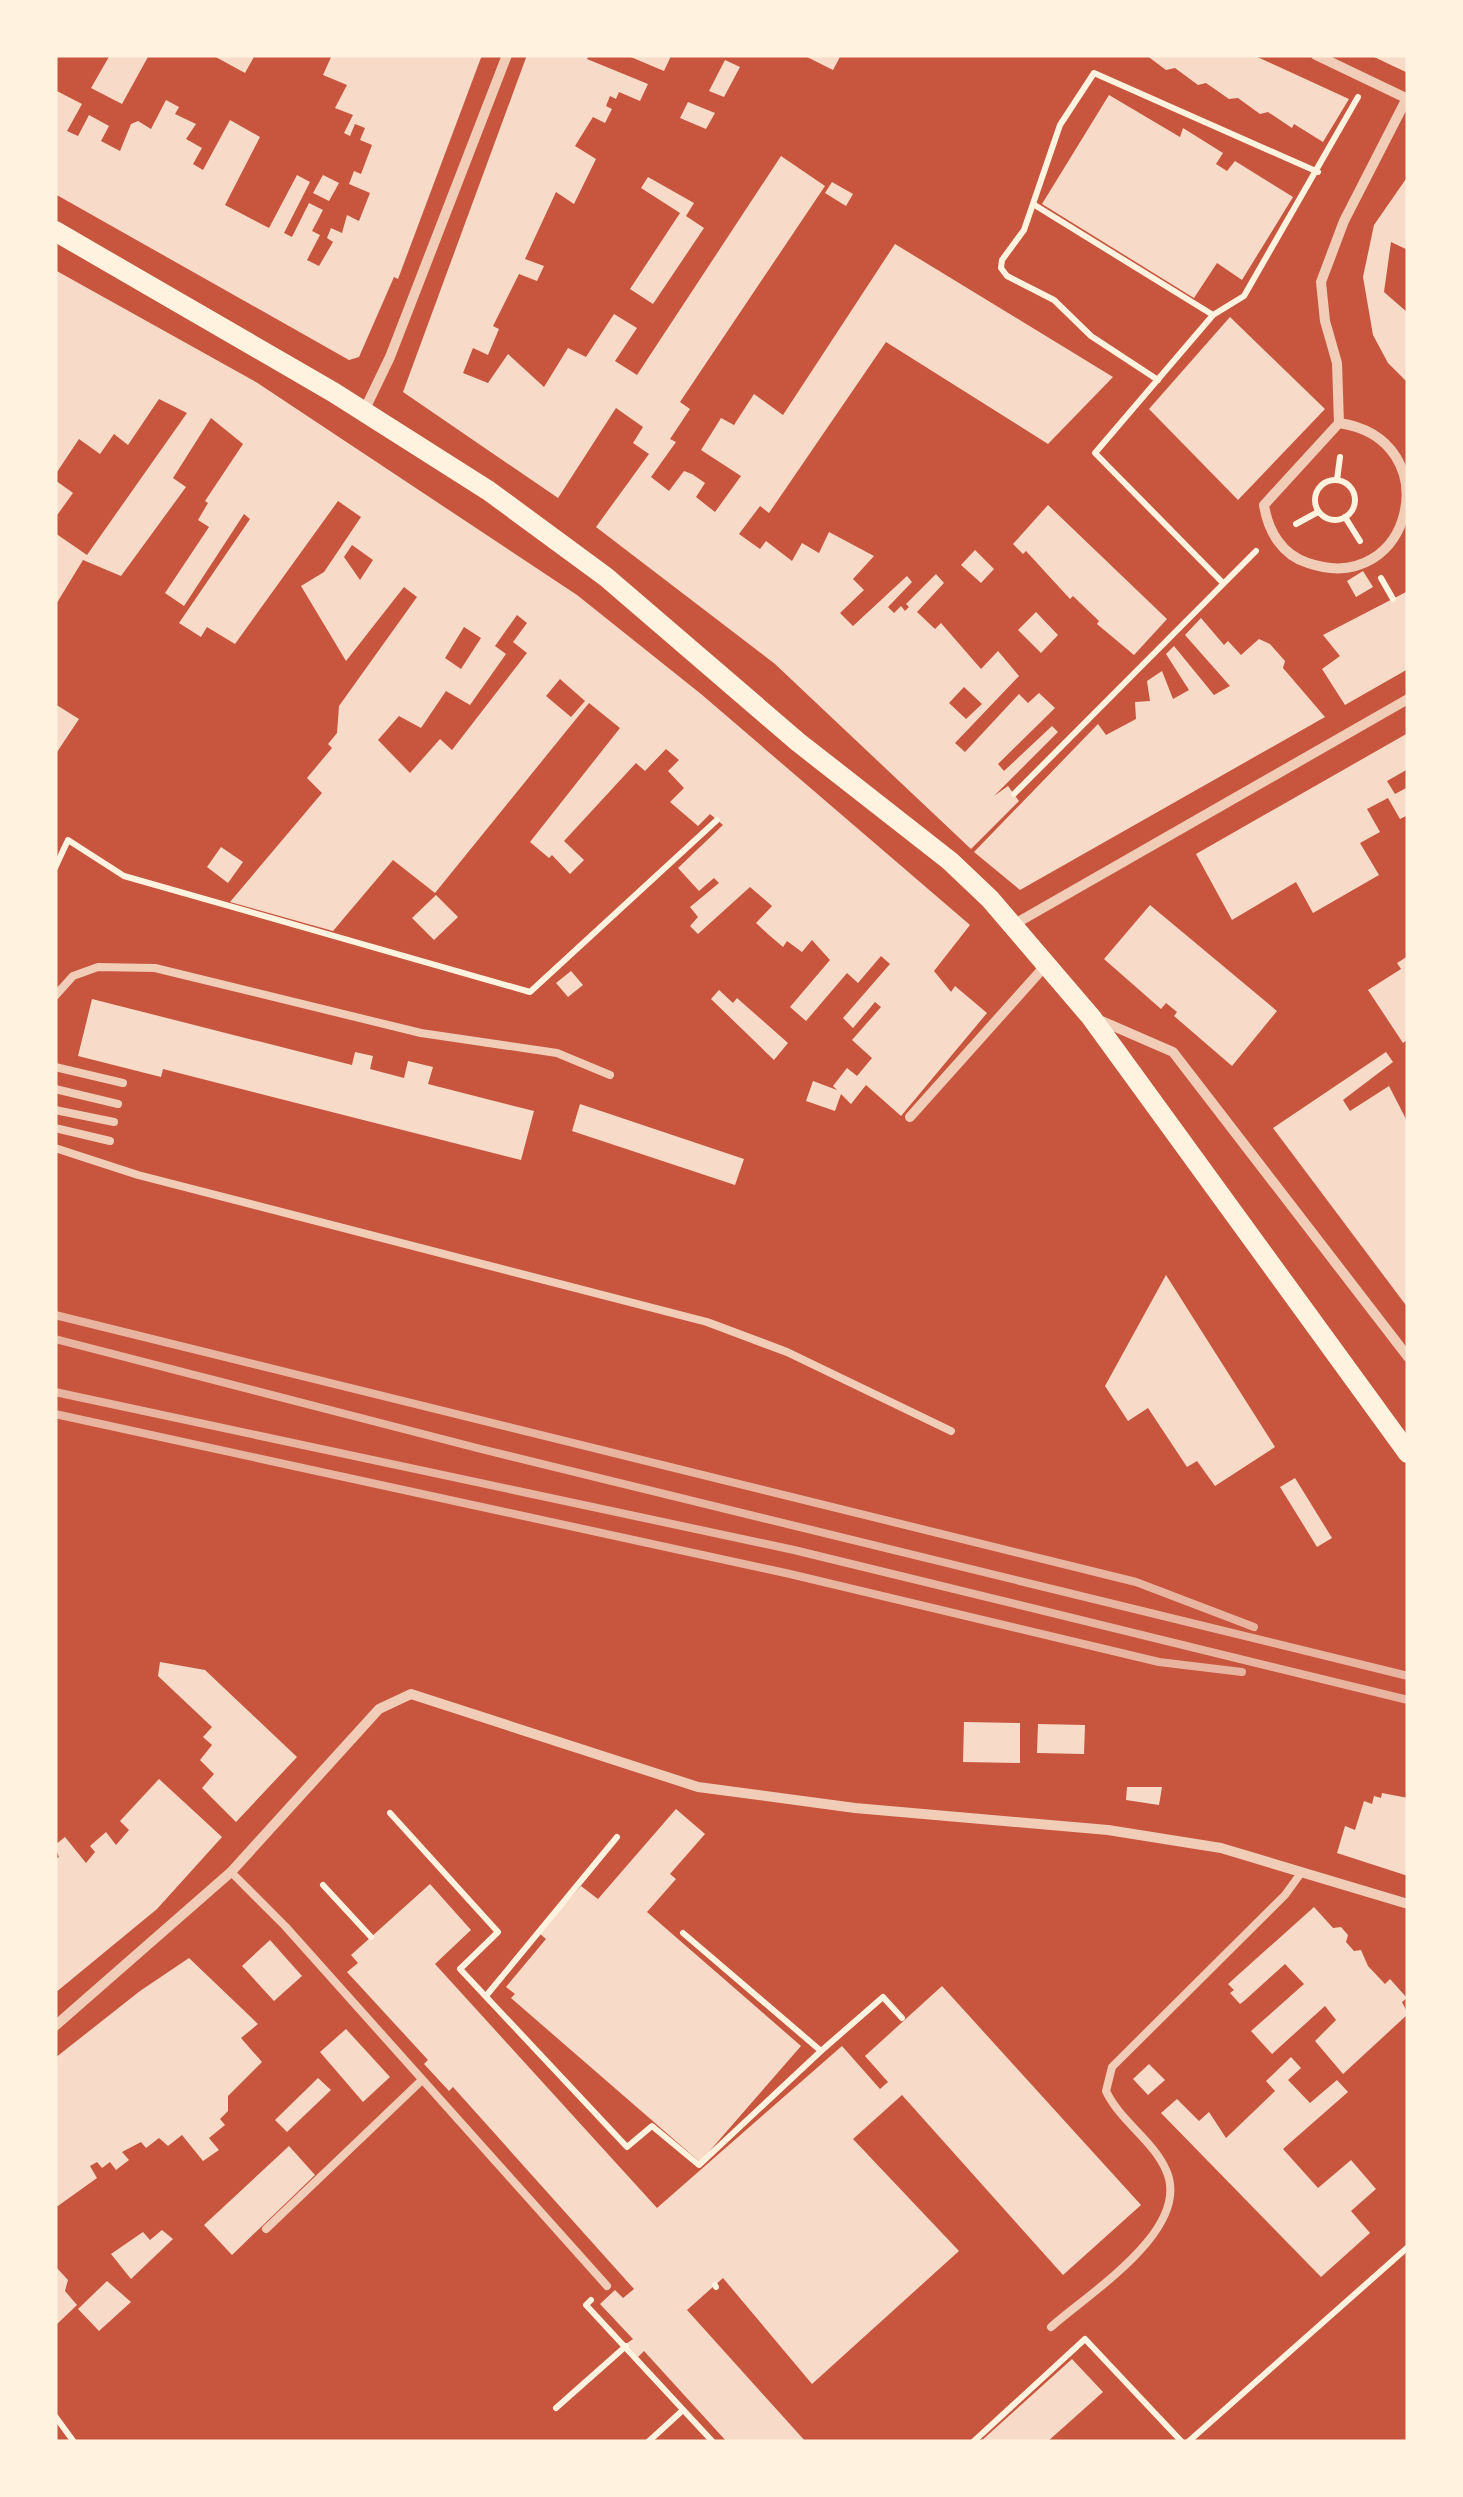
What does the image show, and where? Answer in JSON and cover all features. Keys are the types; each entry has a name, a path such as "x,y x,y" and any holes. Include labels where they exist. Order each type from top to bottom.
{"main road":[{"path":"55,231 364,411 489,491 606,577 798,742 950,861 1013,925 1092,1017 1408,1453"}],"street":[{"path":"364,411 390,358 507,55"},
{"path":"1316,55 1407,99 1338,233 1321,282 1325,321 1337,363 1339,423 1264,506 1274,536 1299,560 1323,568 1348,568 1372,560 1390,545 1402,526 1408,503 1406,479 1397,458 1363,426 1339,423"},
{"path":"1013,925 1408,700"},
{"path":"910,1117 1046,966"},
{"path":"1092,1017 1173,1052 1408,1357"},
{"path":"55,2026 231,1872 378,1709 411,1694 698,1786 855,1808 1108,1830 1221,1848 1408,1904"}],"lane":[{"path":"55,996 73,976 98,967 155,968 420,1033 556,1053 610,1075"},
{"path":"55,1067 123,1083"},
{"path":"55,1089 118,1104"},
{"path":"55,1110 114,1122"},
{"path":"55,1128 110,1141"},
{"path":"55,1148 138,1174 707,1322 786,1352 951,1431"},
{"path":"231,1872 607,2286"},
{"path":"1051,2327 1150,2241 1166,2218 1171,2192 1166,2168 1116,2112 1106,2090 1112,2068 1285,1895 1301,1872"},
{"path":"266,2229 422,2080"}],"path":[{"path":"1158,380 1091,336 1054,300 1007,276 1001,268 1002,260 1024,230 1060,125 1094,72 1318,172"},
{"path":"1222,582 1095,453 1213,315 1244,296 1367,80"},
{"path":"1033,204 1213,315"},
{"path":"1337,480 1349,486 1354,504 1346,517 1329,520 1318,512 1315,499 1320,487 1337,480"},
{"path":"1014,794 1263,544"},
{"path":"55,868 68,840 124,876 530,992 717,820"},
{"path":"390,1813 498,1932 460,1968 627,2147 652,2126 699,2165 883,1997 902,2018"},
{"path":"486,1996 618,1837"},
{"path":"323,1885 371,1937"},
{"path":"683,1933 821,2051"},
{"path":"804,2067 811,2074"},
{"path":"973,2442 1085,2339 1185,2442 1408,2247"},
{"path":"607,2286 586,2304 712,2442"},
{"path":"556,2408 626,2346"},
{"path":"648,2442 683,2410"},
{"path":"55,2416 74,2442"}],"building":[{"path":"110,55 149,55 122,104 91,88"},
{"path":"212,55 255,55 245,73"},
{"path":"332,55 482,55 398,279 394,277 359,357 349,360 55,194 55,90 82,104 67,131 78,136 89,115 109,126 101,141 120,151 131,124 138,121 151,129 166,100 179,107 175,114 196,124 186,139 202,148 193,164 203,170 230,120 260,137 225,205 269,228 297,175 310,182 284,233 292,237 309,203 323,210 312,231 320,235 307,260 319,266 333,242 327,238 331,228 342,233 347,215 359,221 370,193 349,184 354,171 361,174 372,145 360,140 365,128 355,124 350,136 344,133 353,115 335,108 347,85 323,75"},
{"path":"527,55 589,55 587,59 648,84 640,101 619,92 616,99 610,96 606,106 612,109 605,123 593,117 575,146 596,159 574,204 556,192 525,259 544,266 537,281 519,274 493,326 499,329 488,355 473,348 463,373 488,383 508,354 544,387 568,348 586,357 614,314 637,328 615,361 637,375 781,156 825,186 680,402 690,409 670,439 676,442 651,477 669,491 684,471 692,474 705,483 696,497 715,512 741,476 701,450 721,418 734,425 754,394 783,415 895,244 1113,377 1048,444 886,342 769,513 760,506 739,534 760,549 766,541 792,561 802,543 819,553 829,532 874,556 853,579 864,590 840,613 853,626 907,576 912,582 888,607 894,613 901,606 905,611 909,607 906,604 936,574 944,583 917,612 935,629 941,623 981,669 998,651 1019,676 955,743 965,752 1019,694 1028,703 1039,693 1055,708 998,764 1004,771 1052,726 1058,732 994,796 1008,786 1019,801 971,849 775,664 596,527 649,454 633,443 643,427 616,408 558,498 403,392","holes":["964,687 982,704 966,719 949,703"]},
{"path":"626,55 668,55 671,56 664,71"},
{"path":"803,55 841,55 833,70"},
{"path":"1146,55 1253,55 1349,99 1323,142 1268,112 1260,114 1238,98 1229,99 1206,83 1198,85 1175,68 1166,70"},
{"path":"1370,55 1408,55 1408,73 1393,66"},
{"path":"725,60 740,67 724,97 709,91"},
{"path":"1109,95 1180,137 1183,128 1223,153 1216,164 1227,171 1235,161 1293,197 1242,280 1217,263 1194,298 1042,204"},
{"path":"688,102 715,113 706,129 680,118"},
{"path":"323,175 339,183 329,201 313,193"},
{"path":"1408,176 1408,250 1391,242 1384,292 1408,313 1408,383 1388,363 1373,335 1363,277 1374,225"},
{"path":"648,177 694,203 686,216 704,228 653,304 630,289 680,213 641,188"},
{"path":"832,182 853,194 846,206 825,193"},
{"path":"55,270 256,382 577,595 701,694 970,925 934,971 951,992 955,986 987,1013 901,1116 866,1085 851,1104 841,1094 835,1111 806,1101 813,1081 837,1090 833,1086 847,1068 857,1076 872,1058 852,1040 881,1007 875,1002 853,1028 843,1018 890,964 881,956 858,983 847,973 806,1021 790,1007 830,960 812,940 802,952 787,941 783,947 769,935 756,923 772,906 750,887 698,934 690,926 698,917 690,907 719,883 714,878 699,891 678,868 723,825 710,814 698,826 670,802 684,788 668,771 679,760 666,749 645,771 636,763 564,841 584,860 570,874 552,855 549,858 530,842 620,728 589,703 435,893 393,860 333,931 230,902 322,793 307,778 332,748 328,744 337,733 339,706 417,597 404,587 346,661 301,586 324,572 361,517 338,501 235,644 207,627 201,637 179,623 250,519 244,514 184,606 165,593 209,527 198,520 208,503 205,501 243,444 211,418 173,478 186,487 121,576 83,560 55,606 55,533 87,555 187,413 159,399 128,445 114,434 100,454 79,439 55,475","holes":["352,545 373,560 360,580 344,557","517,615 527,623 513,642 527,653 452,750 440,739 410,773 378,740 399,716 421,728 446,691 470,705 506,654 495,646","464,627 481,638 461,669 445,658","560,679 585,701 571,717 546,696"]},
{"path":"1230,317 1325,409 1238,500 1149,409"},
{"path":"55,480 73,493 55,518"},
{"path":"1048,505 1167,619 1134,655 1097,624 1099,621 1073,596 1070,599 1026,551 1023,554 1013,544"},
{"path":"975,550 994,569 981,583 961,565"},
{"path":"1363,571 1373,587 1356,597 1347,581"},
{"path":"1408,591 1408,669 1345,705 1322,669 1340,656 1323,635"},
{"path":"1036,612 1058,635 1041,653 1018,630"},
{"path":"1201,618 1224,645 1228,641 1241,655 1259,639 1270,644 1285,661 1283,668 1325,717 1020,890 974,852 1098,724 1106,735 1136,719 1135,702 1150,701 1147,681 1162,671 1173,699 1189,690 1166,654 1174,646 1214,695 1230,686 1185,635"},
{"path":"55,704 79,719 55,755"},
{"path":"1408,733 1408,769 1387,781 1395,794 1408,787 1408,815 1400,819 1388,798 1367,809 1380,832 1360,843 1379,875 1313,913 1296,882 1232,920 1196,854"},
{"path":"221,847 243,862 228,883 207,867"},
{"path":"436,895 458,917 434,940 412,918"},
{"path":"1150,905 1277,1011 1232,1066 1174,1016 1177,1012 1166,1003 1161,1009 1104,959"},
{"path":"1408,956 1408,1039 1403,1043 1368,990 1401,969 1397,963"},
{"path":"571,971 583,985 568,997 556,983"},
{"path":"719,990 733,1003 737,998 788,1043 774,1060 711,999"},
{"path":"92,999 352,1065 355,1052 373,1056 370,1069 404,1078 408,1061 433,1067 428,1084 534,1111 521,1160 163,1069 161,1077 78,1056"},
{"path":"1386,1052 1393,1062 1343,1100 1350,1111 1389,1086 1408,1123 1408,1308 1273,1128"},
{"path":"580,1104 744,1159 735,1185 572,1131"},
{"path":"1166,1275 1275,1447 1215,1486 1197,1461 1187,1467 1148,1408 1128,1421 1105,1386"},
{"path":"1295,1478 1332,1538 1317,1547 1280,1487"},
{"path":"160,1662 205,1670 297,1757 236,1822 202,1788 214,1774 200,1760 212,1745 203,1737 212,1727 158,1676"},
{"path":"964,1722 1020,1723 1020,1763 963,1762"},
{"path":"1038,1724 1085,1725 1084,1754 1037,1753"},
{"path":"159,1779 222,1837 157,1909 55,1993 55,1860 59,1857 55,1845 65,1837 86,1863 95,1852 90,1846 106,1832 116,1845 129,1830 120,1821"},
{"path":"1127,1787 1162,1787 1159,1805 1126,1800"},
{"path":"1382,1793 1408,1798 1408,1876 1337,1853 1345,1826 1355,1830 1364,1801 1372,1804 1374,1796 1381,1798"},
{"path":"676,1809 705,1834 670,1874 676,1879 647,1912 801,2046 700,2162 511,1998 515,1994 506,1987 546,1939 539,1933 581,1886 598,1899"},
{"path":"430,1884 471,1930 435,1964 657,2208 842,2046 880,2089 888,2082 865,2056 942,1986 1141,2205 1063,2275 902,2095 853,2139 959,2251 812,2384 723,2278 687,2310 806,2442 727,2442 644,2351 638,2357 626,2344 633,2339 600,2304 615,2290 623,2298 634,2289 453,2087 449,2091 424,2064 428,2060 347,1972 358,1963 351,1955"},
{"path":"1314,1907 1333,1928 1341,1927 1348,1935 1346,1942 1354,1951 1361,1950 1368,1966 1385,1984 1390,1979 1407,1998 1402,2002 1408,2014 1343,2074 1315,2041 1336,2020 1325,2006 1272,2054 1251,2031 1304,1984 1285,1964 1240,2004 1228,1984"},
{"path":"270,1940 302,1976 274,2001 242,1966"},
{"path":"189,1958 258,2024 241,2038 262,2062 228,2096 228,2111 220,2119 225,2125 209,2138 219,2150 203,2161 182,2135 168,2146 159,2138 146,2148 141,2142 122,2152 129,2160 116,2170 110,2162 102,2168 97,2162 90,2166 97,2178 55,2208 55,2058"},
{"path":"346,2029 390,2077 363,2102 320,2052"},
{"path":"1291,2057 1301,2068 1288,2080 1310,2103 1337,2080 1348,2092 1283,2149 1318,2188 1351,2160 1376,2189 1351,2211 1370,2233 1321,2277 1161,2113 1177,2099 1199,2121 1209,2112 1226,2138 1275,2091 1266,2081"},
{"path":"1149,2064 1165,2080 1148,2095 1133,2079"},
{"path":"318,2078 331,2090 287,2132 275,2120"},
{"path":"289,2146 315,2175 232,2255 204,2225"},
{"path":"162,2230 173,2239 131,2279 111,2254 143,2232 150,2240"},
{"path":"55,2266 68,2280 65,2291 77,2305 55,2326"},
{"path":"107,2281 131,2302 99,2331 78,2309"},
{"path":"1072,2359 1103,2392 1047,2442 980,2442"}],"railway":[{"path":"55,1315 1136,1582 1254,1627"},
{"path":"55,1339 481,1449 1408,1676"},
{"path":"55,1392 794,1550 1408,1700"},
{"path":"55,1414 790,1574 1159,1662 1242,1672"}]}
